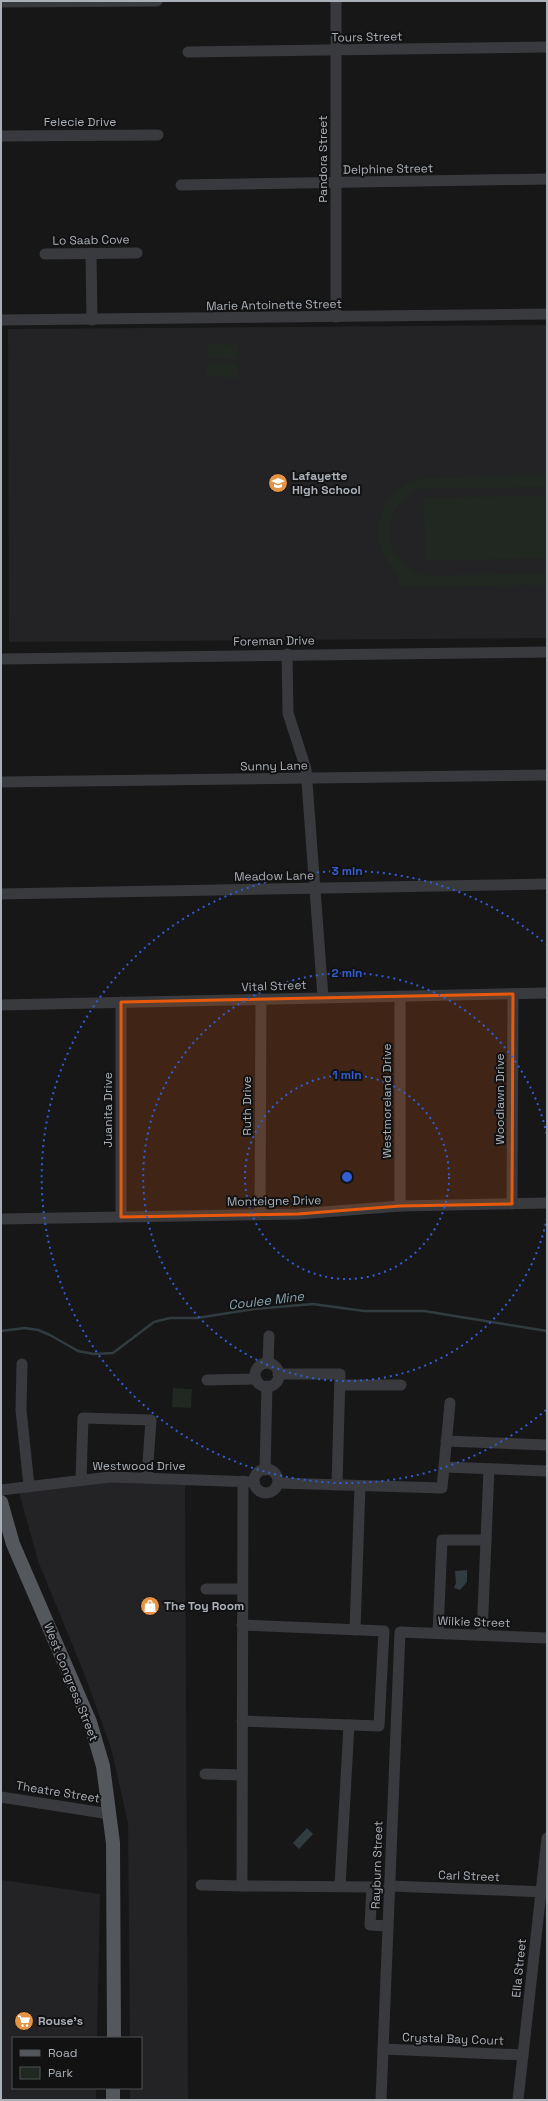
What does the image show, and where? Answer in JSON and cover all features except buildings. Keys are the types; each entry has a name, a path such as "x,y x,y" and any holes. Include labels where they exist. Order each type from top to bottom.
{"main road":[{"name":"West Congress Street","path":"1,1502 22,1566 90,1722 103,1766 110,1814 114,1872 114,2037"},
{"path":"113,2089 113,2100"}],"street":[{"path":"1,2 157,1"},
{"name":"Pandora Street","path":"336,1 336,317"},
{"name":"Tours Street","path":"188,52 547,47"},
{"name":"Felecie Drive","path":"1,136 158,135"},
{"name":"Delphine Street","path":"181,185 547,179"},
{"path":"91,253 92,320"},
{"name":"Lo Saab Cove","path":"45,254 137,253"},
{"name":"Marie Antoinette Street","path":"1,320 547,314"},
{"name":"Foreman Drive","path":"1,659 286,654 547,652"},
{"path":"286,654 288,713 303,756 307,778 323,997"},
{"name":"Sunny Lane","path":"1,782 547,775"},
{"name":"Meadow Lane","path":"1,894 547,884"},
{"name":"Vital Street","path":"1,1005 547,993"},
{"name":"Woodlawn Drive","path":"512,1204 513,994"},
{"name":"Westmoreland Drive","path":"400,996 400,1206"},
{"name":"Ruth Drive","path":"260,1214 261,999"},
{"name":"Juanita Drive","path":"121,1002 121,1217"},
{"name":"Monteigne Drive","path":"1,1220 342,1212 400,1206 547,1203"},
{"path":"268,1363 269,1336"},
{"path":"268,1363 275,1366 278,1374 275,1383 267,1386 261,1385 256,1379 257,1368 268,1363"},
{"path":"22,1364 22,1410 29,1486"},
{"path":"278,1374 340,1374 337,1485"},
{"path":"207,1380 256,1379"},
{"path":"340,1385 400,1385"},
{"path":"265,1470 267,1386"},
{"path":"278,1482 442,1488 450,1403"},
{"path":"81,1480 82,1418 151,1420 147,1477"},
{"path":"446,1441 547,1445"},
{"path":"444,1467 547,1471"},
{"path":"482,1635 489,1469"},
{"path":"265,1470 274,1472 278,1482 272,1492 264,1493 257,1489 254,1482 257,1474 265,1470"},
{"name":"Westwood Drive","path":"1,1490 110,1477 147,1477 254,1482"},
{"path":"242,1886 243,1481"},
{"path":"355,1630 360,1486"},
{"path":"438,1633 442,1540 486,1540"},
{"path":"206,1589 242,1589"},
{"path":"242,1625 384,1631 379,1726"},
{"name":"Wilkie Street","path":"400,1632 547,1638"},
{"name":"Rayburn Street","path":"381,2100 400,1632"},
{"path":"382,1672 398,1672"},
{"path":"242,1721 396,1727"},
{"path":"340,1886 349,1725"},
{"path":"205,1774 242,1775"},
{"name":"Theatre Street","path":"1,1797 110,1814"},
{"name":"Ella Street","path":"518,2100 544,1892 547,1838"},
{"path":"201,1884 242,1886 372,1887 370,1925 388,1926"},
{"name":"Carl Street","path":"389,1886 544,1892"},
{"name":"Crystal Bay Court","path":"383,2049 523,2055"}],"highlighted area":[{"path":"513,994 512,1204 400,1206 298,1214 121,1217 121,1002"}],"shaded area":[{"name":"Lafayette High School","path":"547,325 547,638 9,642 8,329"},
{"path":"102,1482 185,1485 188,2100 130,2100 130,2089 142,2089 142,2037 130,2037 128,1823 111,1748 82,1668 38,1561 19,1492"},
{"path":"467,1570 467,1582 460,1590 454,1588 456,1583 455,1571"},
{"path":"307,1828 313,1834 299,1849 293,1843"},
{"path":"1,1880 100,1894 97,2037 12,2037 12,2089 96,2089 96,2100 1,2100"}],"green space":[{"path":"208,344 238,345 237,359 207,358"},
{"path":"207,362 237,364 237,378 206,376"},
{"path":"547,476 547,487 419,489 402,501 398,506 391,518 389,532 395,552 404,564 415,572 442,576 547,573 547,585 399,587 398,574 384,556 378,536 382,512 387,502 405,485 416,480 429,477"},
{"path":"547,495 547,558 425,561 424,498"},
{"path":"173,1388 192,1389 191,1408 172,1407"}],"waterway":[{"name":"Coulee Mine","path":"1,1331 25,1328 38,1330 78,1351 94,1354 113,1353 154,1322 170,1318 197,1318 254,1309 313,1304 364,1311 424,1311 547,1331"}],"place":[{"name":"Lafayette High School","path":"278,483"},
{"name":"The Toy Room","path":"150,1606"},
{"name":"Rouse's","path":"24,2021"}]}
